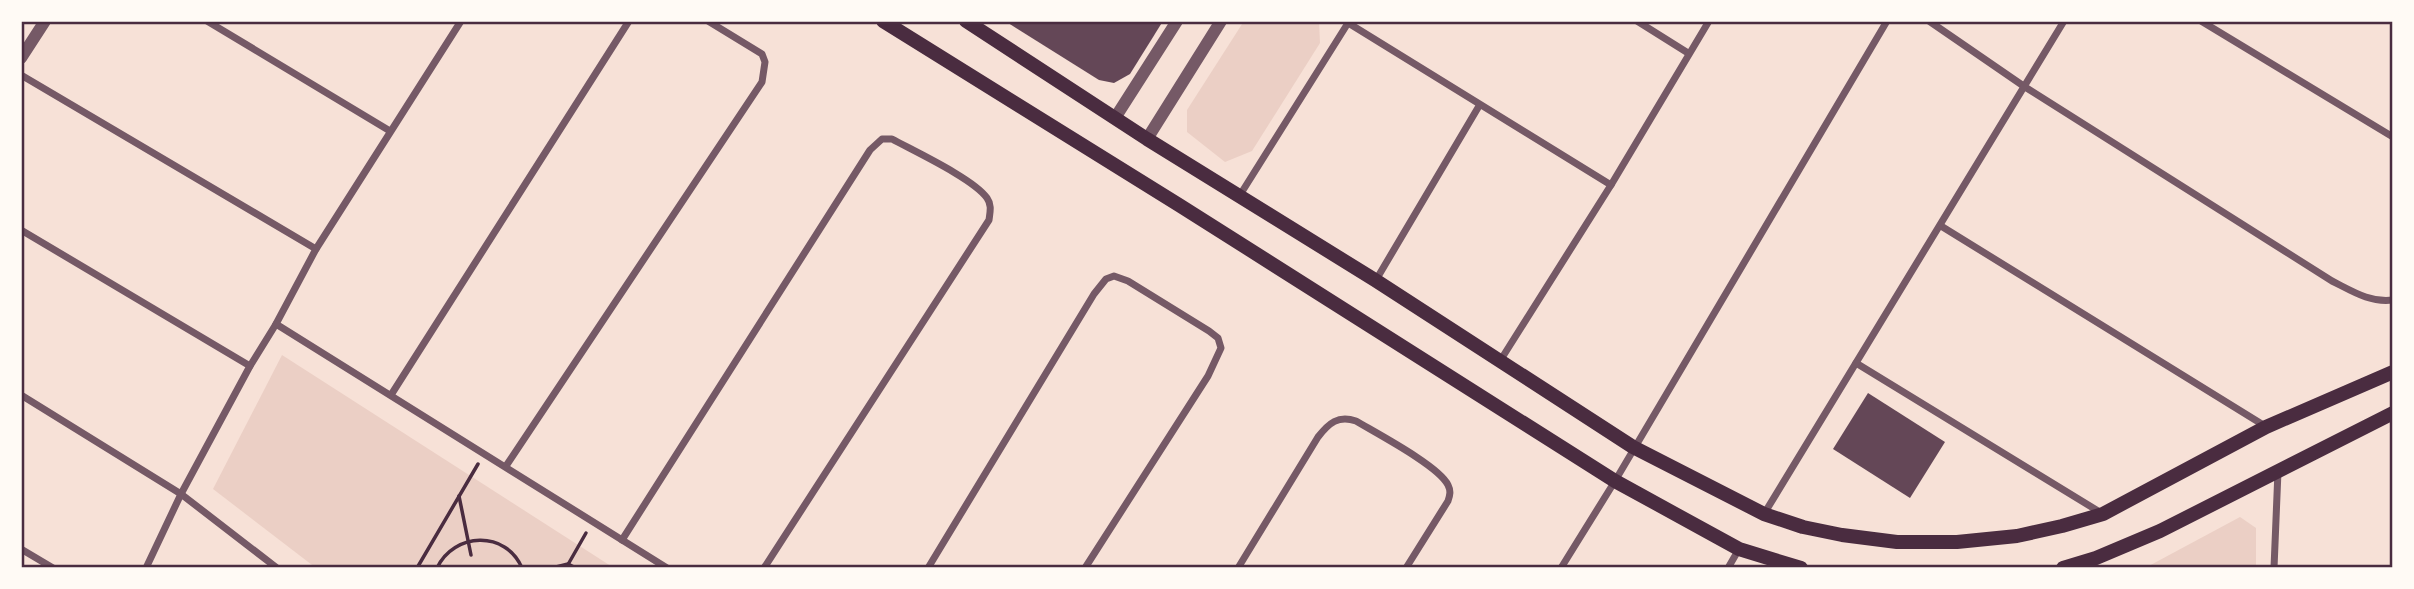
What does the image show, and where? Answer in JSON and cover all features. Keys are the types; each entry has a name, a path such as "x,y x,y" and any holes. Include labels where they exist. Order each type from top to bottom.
{"main road":[{"path":"883,21 1615,481 1739,549 1801,568"},
{"path":"966,21 1633,447 1764,514 1842,535 1897,542 1957,542 2017,536 2103,514 2266,427 2393,372"},
{"path":"2063,568 2096,558 2160,531 2393,413"}],"street":[{"path":"21,58 45,21"},
{"path":"207,21 390,131"},
{"path":"146,568 181,494 316,249 461,21"},
{"path":"391,396 629,21"},
{"path":"506,466 762,82 765,62 762,54 708,21"},
{"path":"1115,118 1177,21"},
{"path":"1147,139 1221,21"},
{"path":"1637,21 1688,52"},
{"path":"1500,362 1611,186 1688,52 1709,21"},
{"path":"1561,568 1886,21"},
{"path":"1929,21 2025,87 2332,281 2363,297 2393,300"},
{"path":"1764,514 2064,21"},
{"path":"2201,21 2393,137"},
{"path":"1240,195 1346,22 1611,186"},
{"path":"21,75 316,249"},
{"path":"1375,280 1479,106"},
{"path":"622,540 870,150 882,139 891,139 942,166 979,190 990,204 989,220 764,568"},
{"path":"1941,226 2266,427"},
{"path":"21,230 250,366"},
{"path":"928,568 1094,294 1106,279 1114,276 1128,281 1209,331 1218,338 1222,348 1208,376 1085,568"},
{"path":"276,324 667,568"},
{"path":"1856,363 2103,514"},
{"path":"21,395 181,494 277,568"},
{"path":"1238,568 1318,437 1332,422 1346,418 1356,421 1431,468 1448,484 1451,492 1448,501 1406,568"},
{"path":"2274,568 2278,470"},
{"path":"21,549 53,568"},
{"path":"1728,568 1739,549"}],"path":[{"path":"417,568 484,453"},
{"path":"459,496 471,555"},
{"path":"567,566 593,522"},
{"path":"437,568 448,552 469,540 481,539 503,546 513,553 522,568"},
{"path":"552,568 576,568"}],"shaded area":[{"path":"1244,21 1319,21 1320,43 1252,151 1225,162 1187,132 1187,110"},
{"path":"282,355 614,568 316,568 213,489"},
{"path":"2240,517 2256,528 2256,568 2145,568"}],"building":[{"path":"1005,21 1163,21 1130,74 1114,83 1099,80"},
{"path":"1868,393 1945,442 1910,498 1833,449"}]}
